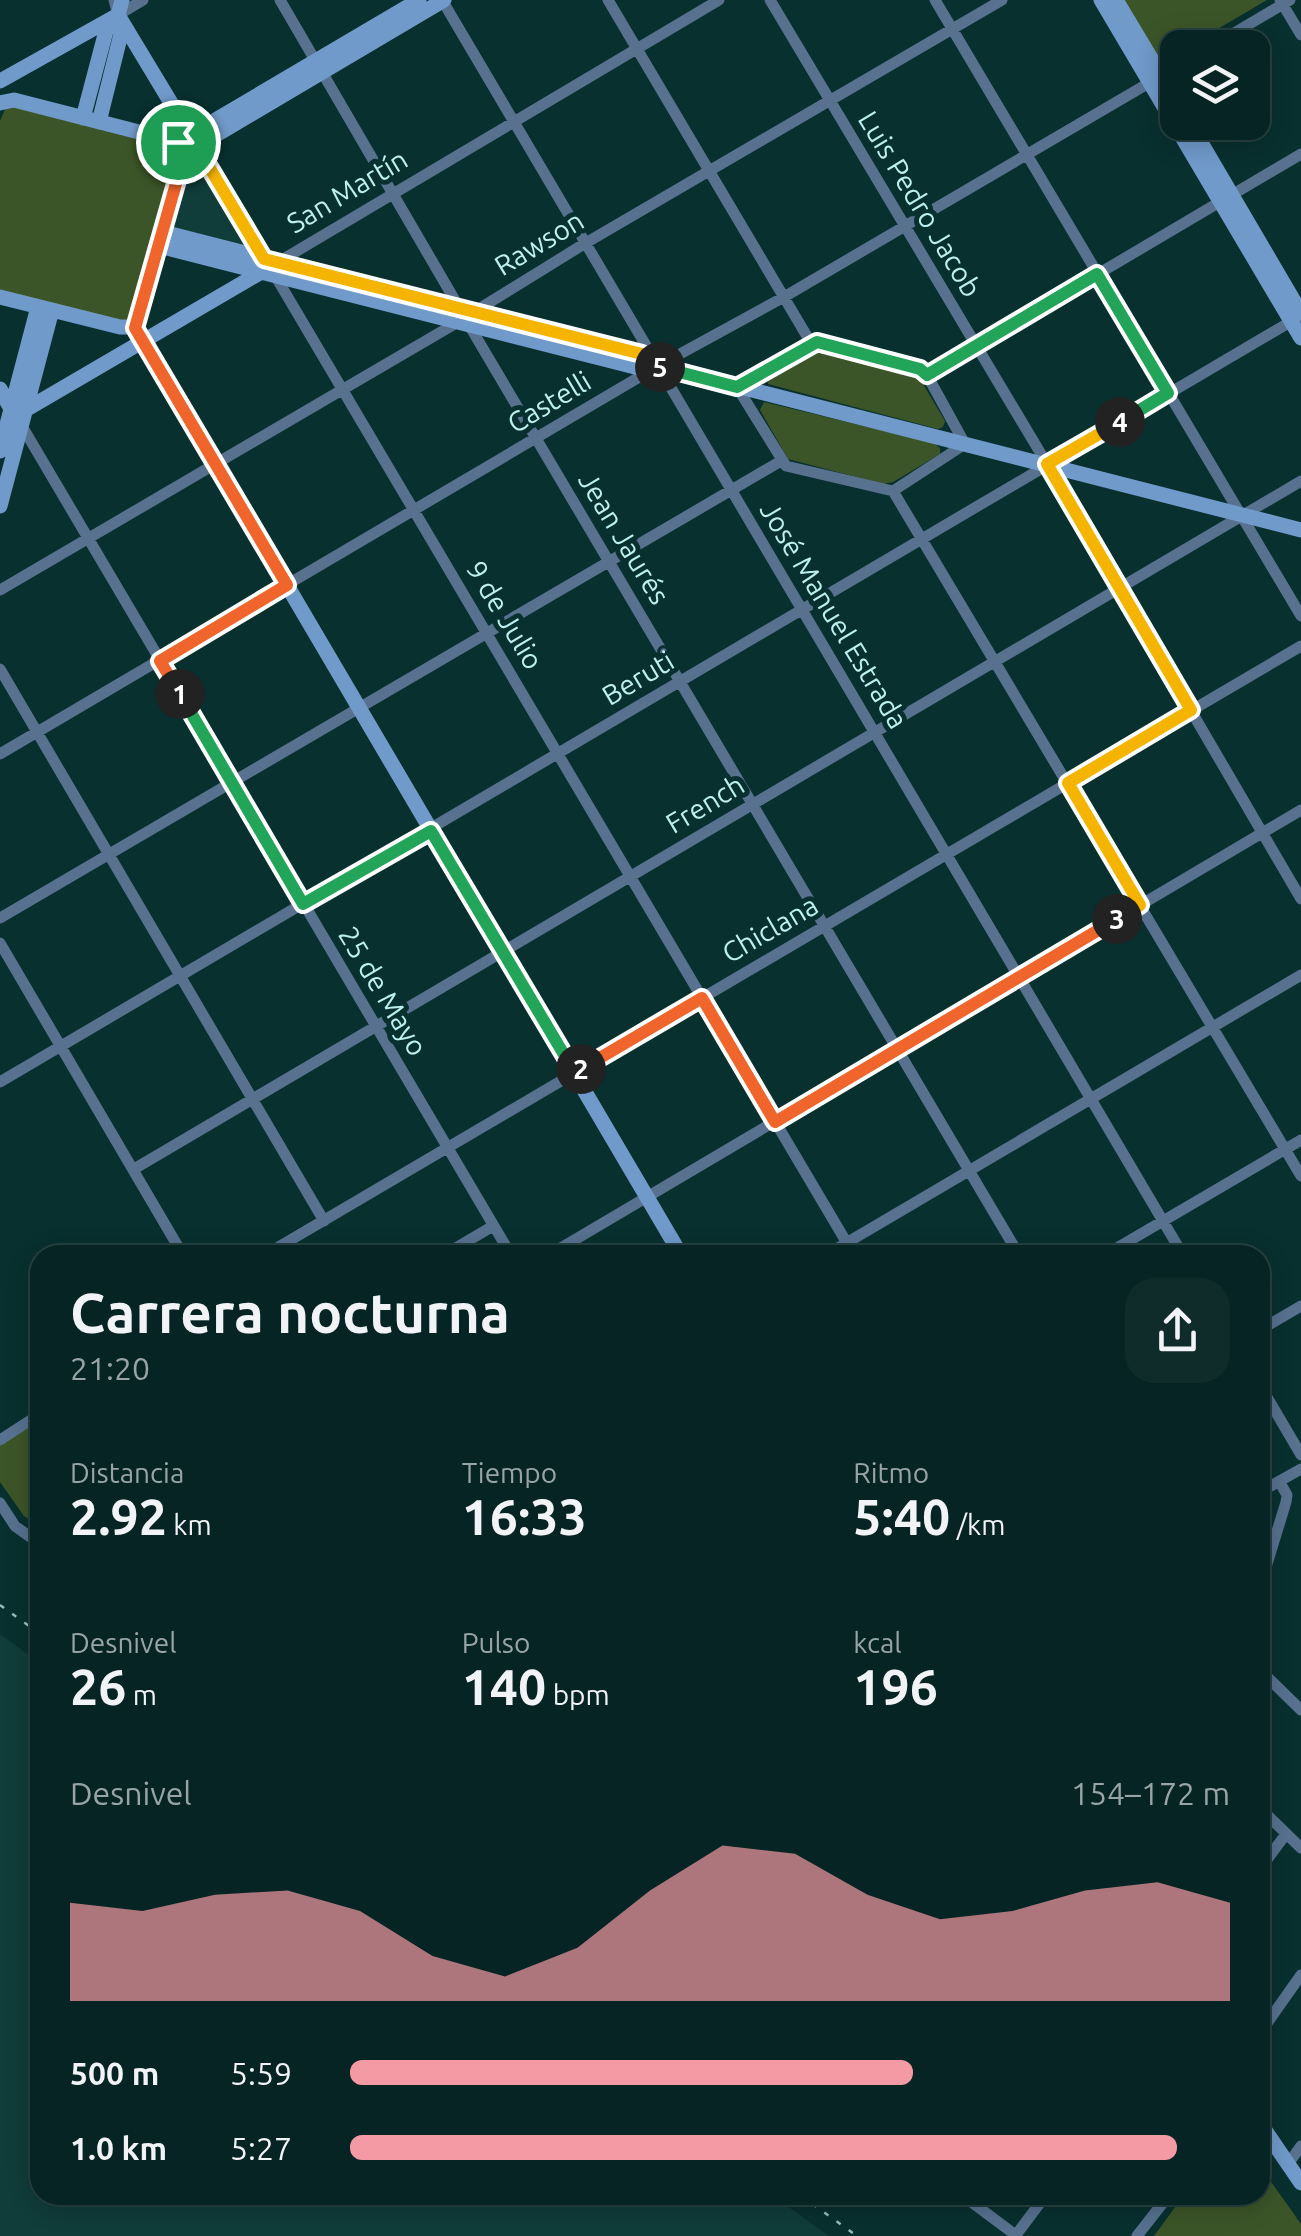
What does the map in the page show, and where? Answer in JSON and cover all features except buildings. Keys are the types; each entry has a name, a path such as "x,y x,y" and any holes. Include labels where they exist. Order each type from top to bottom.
{"main road":[{"path":"139,334 188,144 319,66 419,0"},
{"path":"319,66 443,0"},
{"path":"1101,0 1160,84"},
{"path":"1116,0 1156,79 1298,317 1301,338"},
{"path":"0,81 118,5 121,34 91,120"},
{"name":"9 de Julio","path":"118,5 188,144 270,268"},
{"path":"7,102 188,144"},
{"path":"1198,140 1226,198"},
{"path":"161,239 465,317 642,354 658,366 1301,530"},
{"name":"San Martín","path":"14,418 139,334 270,268"},
{"path":"0,297 139,334 676,1245"},
{"path":"0,506 14,418 45,308"},
{"name":"25 de Mayo","path":"0,389 14,418"},
{"path":"0,451 14,418"},
{"path":"1270,2138 1301,2183"}],"street":[{"path":"118,5 144,0"},
{"name":"Jean Jaurés","path":"280,0 1013,1245"},
{"name":"José Manuel Estrada","path":"443,0 1177,1245"},
{"path":"608,0 811,343"},
{"name":"San Martín","path":"270,268 719,0"},
{"name":"Luis Pedro Jacob","path":"770,0 1301,899"},
{"path":"934,0 1301,616"},
{"name":"Rawson","path":"0,590 1002,0"},
{"path":"1238,30 1284,1 1301,34"},
{"name":"Castelli","path":"0,754 658,366 784,297 1160,77"},
{"path":"927,375 1301,154"},
{"name":"9 de Julio","path":"270,268 847,1243"},
{"name":"Beruti","path":"0,1082 1298,317"},
{"path":"893,491 965,444 920,369 811,343 737,387 786,466 893,491 1301,1176"},
{"name":"25 de Mayo","path":"14,418 504,1245"},
{"path":"0,918 781,461"},
{"name":"French","path":"134,1169 1301,481"},
{"name":"Chiclana","path":"282,1245 1301,646"},
{"path":"0,669 324,1220"},
{"path":"566,1245 1301,810"},
{"path":"0,943 177,1245"},
{"path":"844,1245 1301,975"},
{"path":"1122,1245 1301,1140"},
{"path":"461,1245 493,1226"},
{"path":"1270,1324 1301,1306"},
{"path":"1270,1403 1301,1455"},
{"path":"0,1440 30,1420"},
{"path":"1270,1487 1301,1468"},
{"path":"1270,1554 1286,1502 1287,1494 1279,1482"},
{"path":"0,1503 15,1526 30,1537"},
{"path":"1270,1679 1300,1705"},
{"path":"1270,1818 1301,1848"},
{"path":"1270,1856 1286,1834"},
{"path":"1270,2019 1301,1975"},
{"path":"1288,2164 1301,2146"},
{"path":"975,2205 1017,2236 1039,2205"},
{"path":"1137,2236 1161,2205"}],"shaded area":[{"path":"198,156 247,239 242,247 171,229 188,157"},
{"path":"0,1634 30,1656 30,2205 786,2205 829,2236 0,2236"}],"green space":[{"path":"1123,0 1267,0 1216,30 1160,30 1160,61"},
{"path":"13,105 170,144 178,150 131,320 125,322 0,290 0,121 6,107"},
{"path":"814,349 917,374 945,421 943,427 938,429 768,384 769,376"},
{"path":"764,402 934,443 940,454 883,484 788,459 760,410"},
{"path":"30,1419 30,1520 0,1482 0,1439"},
{"path":"1270,2180 1301,2224 1301,2236 1154,2236 1177,2205 1270,2205"}],"railway":[{"path":"0,1605 30,1627"},
{"path":"814,2205 857,2236"}],"route":[{"path":"190,135 264,259 642,354 658,366 737,387 817,342 920,369 927,375 1097,274 1168,393 1047,464 1191,710 1068,783 1140,905 775,1122 702,998 575,1073 431,831 303,904 160,661 287,585 135,328 185,152 178,142 190,135"}]}
